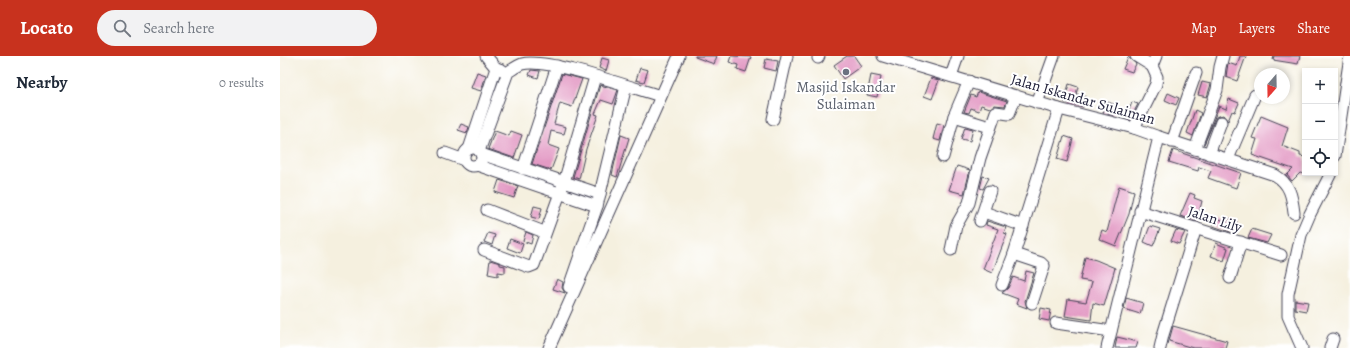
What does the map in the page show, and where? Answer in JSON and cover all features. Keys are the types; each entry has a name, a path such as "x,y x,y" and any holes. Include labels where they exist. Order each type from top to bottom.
{"street":[{"path":"486,56 496,68 508,72"},
{"path":"549,348 679,56"},
{"path":"773,119 787,56"},
{"path":"951,76 958,56"},
{"path":"1037,103 1054,56"},
{"path":"1134,128 1156,84 1157,77 1154,61 1136,56"},
{"path":"1195,149 1217,90 1223,56"},
{"path":"1337,140 1350,56"},
{"name":"Jalan Iskandar Sulaiman","path":"891,57 1037,103 1134,128 1159,137 1107,348"},
{"path":"474,156 508,72 528,60 557,66 656,95"},
{"path":"523,169 557,66"},
{"path":"474,156 496,68"},
{"path":"1172,142 1196,73"},
{"path":"484,250 526,266 534,265 544,232 562,188 595,77"},
{"path":"944,157 954,116 969,81"},
{"path":"565,302 597,206 626,86"},
{"path":"951,250 956,226 969,203 990,127 996,111 1010,114 1016,96"},
{"path":"1228,159 1254,100"},
{"path":"1002,285 1014,254 1059,109"},
{"path":"954,116 990,127"},
{"path":"1209,154 1221,122"},
{"path":"1159,137 1228,159 1280,178 1292,195 1294,213"},
{"path":"445,153 474,156 523,169 597,206"},
{"path":"474,156 562,188 600,194"},
{"path":"1302,348 1288,316 1288,294 1302,235 1310,214 1329,176"},
{"path":"990,191 982,217 1023,226"},
{"path":"487,210 544,232"},
{"name":"Jalan Lily","path":"1140,211 1281,255"},
{"path":"1160,348 1196,228"},
{"path":"1230,278 1241,242"},
{"path":"1014,254 1041,263 1044,266 1032,303"},
{"path":"1056,323 1111,331"}],"building":[{"path":"695,56 717,56 714,64"},
{"path":"731,56 751,57 746,72 737,69 738,65 729,62"},
{"name":"Masjid Iskandar Sulaiman","path":"847,56 854,56 861,66 843,79 834,65"},
{"path":"1240,56 1246,56 1237,81 1226,77 1228,63 1237,66"},
{"path":"1274,56 1300,56 1298,64 1273,60"},
{"path":"1128,57 1136,64 1132,72 1123,69"},
{"path":"602,58 609,60 606,71 599,68"},
{"path":"766,59 778,61 776,71 764,68"},
{"path":"640,68 648,70 644,82 636,80"},
{"path":"531,70 540,71 538,78 529,75"},
{"path":"477,72 486,75 481,91 471,88"},
{"path":"562,74 582,79 572,107 560,103 554,124 566,127 564,134 551,131 548,145 559,149 551,170 532,164"},
{"path":"871,75 881,77 877,97 867,95"},
{"path":"931,78 939,80 932,99 924,96"},
{"path":"1202,82 1211,84 1207,97 1198,95"},
{"path":"1069,84 1078,87 1076,94 1086,97 1083,107 1064,102"},
{"path":"600,85 618,90 613,104 601,100 595,114 598,115 586,149 579,179 573,177"},
{"path":"978,92 1007,101 1005,106 994,105 990,108 981,105 979,111 971,108 969,113 964,112 971,95 976,97"},
{"path":"1168,93 1179,98 1176,105 1165,100"},
{"path":"1229,99 1239,103 1235,112 1232,111 1228,121 1223,115 1216,117 1204,144 1219,106 1226,109"},
{"path":"1107,102 1116,105 1113,115 1103,113"},
{"path":"1132,102 1138,104 1130,120 1126,119"},
{"path":"1195,110 1201,113 1193,136 1187,133"},
{"path":"1261,116 1288,127 1282,146 1300,153 1300,156 1302,156 1302,173 1300,173 1292,181 1287,175 1293,169 1252,155 1257,139 1252,138"},
{"path":"937,123 944,125 940,141 933,139"},
{"path":"461,124 469,127 467,133 458,130"},
{"path":"965,127 973,129 970,141 961,139"},
{"path":"495,131 509,136 511,131 522,135 514,158 488,149"},
{"path":"621,135 629,138 617,177 612,175"},
{"path":"1064,136 1073,139 1067,162 1057,159"},
{"path":"1173,150 1241,173 1236,188 1208,178 1211,171 1199,167 1198,171 1169,162"},
{"path":"957,166 970,170 964,194 949,190"},
{"path":"983,176 989,178 983,189 980,188"},
{"path":"499,180 518,186 514,198 495,192"},
{"path":"1119,186 1134,191 1129,214 1116,246 1099,239 1102,230 1107,232"},
{"path":"1190,193 1195,195 1194,198 1202,201 1197,221 1180,216"},
{"path":"534,206 542,208 539,219 531,217"},
{"path":"1217,218 1227,222 1228,218 1237,221 1233,233 1213,226"},
{"path":"987,221 1006,227 1004,233 1007,234 992,273 983,269 998,229 986,225"},
{"path":"1150,226 1160,229 1153,246 1144,242"},
{"path":"1252,229 1271,235 1267,243 1248,238"},
{"path":"1176,230 1185,232 1179,244 1171,241"},
{"path":"526,232 533,235 531,244 523,241"},
{"path":"488,233 495,235 492,245 484,242"},
{"path":"510,239 523,244 520,253 507,248"},
{"path":"1216,243 1228,248 1224,261 1211,256"},
{"path":"1085,257 1115,268 1104,306 1093,303 1091,320 1065,316 1068,299 1086,302 1092,282 1080,280"},
{"path":"490,260 505,266 505,273 498,272 498,276 488,274"},
{"path":"1026,271 1034,273 1025,301 1027,308 1016,304 1018,299 1002,293 1008,288 1013,277 1024,281"},
{"path":"557,279 563,282 562,288 565,293 553,289"},
{"path":"1126,298 1143,303 1140,314 1124,309"},
{"path":"1295,300 1308,302 1306,311 1295,309"},
{"path":"1041,308 1051,310 1049,321 1039,319"},
{"path":"1173,326 1227,341 1225,348 1193,348 1169,341"},
{"path":"1117,337 1138,342 1136,348 1115,348"}],"place":[{"name":"Masjid Iskandar Sulaiman","path":"846,72"}]}
